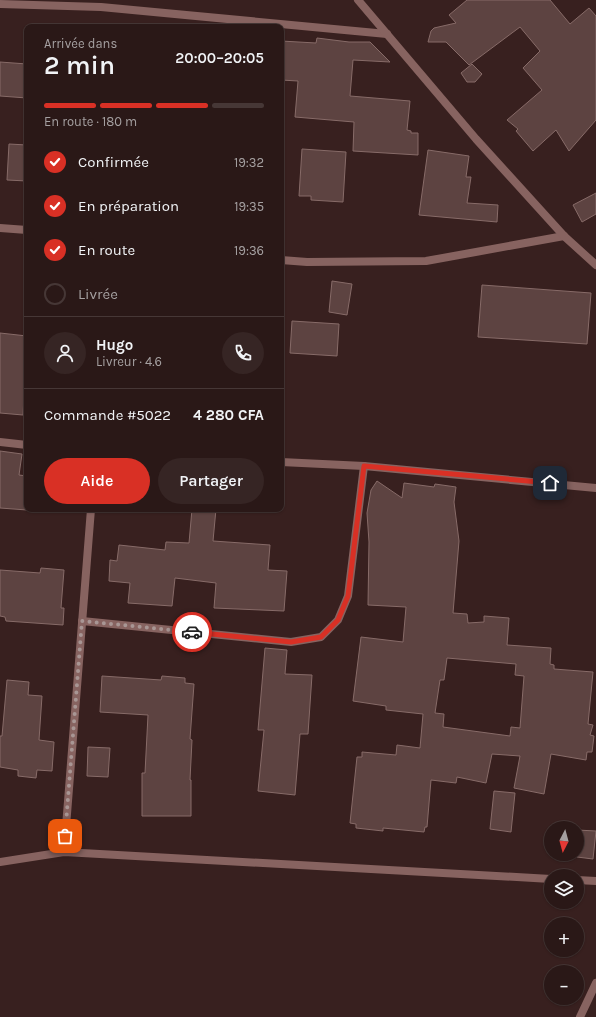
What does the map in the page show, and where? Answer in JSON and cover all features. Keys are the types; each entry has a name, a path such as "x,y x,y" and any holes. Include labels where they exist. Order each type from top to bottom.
{"street":[{"path":"96,0 102,7"},
{"path":"358,0 476,139 564,236 596,265"},
{"path":"0,4 102,7 281,24"},
{"path":"284,24 387,34"},
{"path":"0,228 24,230"},
{"path":"284,260 307,262 426,261 564,236"},
{"path":"0,442 24,445"},
{"path":"284,462 364,466 596,488"},
{"path":"82,621 291,642 321,637 338,620 348,596 364,466"},
{"path":"64,852 91,512"},
{"path":"0,862 64,852 544,879"},
{"path":"584,880 596,881"},
{"path":"580,1017 596,983"}],"building":[{"path":"467,0 550,0 570,24 589,8 596,16 596,120 569,151 556,130 533,151 516,131 518,129 507,120 542,90 523,68 540,51 520,27 469,65 446,42 428,42 431,31 434,28 456,23 449,15"},
{"path":"317,38 349,42 370,42 390,62 353,60 350,96 410,101 407,130 411,131 411,133 418,133 418,155 353,151 354,122 295,117 298,81 284,80 284,41 316,43"},
{"path":"0,62 24,64 24,98 0,96"},
{"path":"472,64 482,74 475,82 467,82 461,73"},
{"path":"9,144 24,145 24,181 7,180"},
{"path":"302,149 346,152 343,202 311,200 311,196 299,196"},
{"path":"428,150 469,156 466,177 471,177 467,203 498,205 497,222 419,215"},
{"path":"596,193 596,214 582,222 573,205"},
{"path":"332,281 352,284 347,315 329,312"},
{"path":"482,285 591,293 587,344 478,337"},
{"path":"292,321 339,324 337,356 290,353"},
{"path":"0,333 24,336 23,415 0,413"},
{"path":"0,451 22,454 19,475 24,476 24,510 0,508"},
{"path":"377,481 402,498 404,483 434,487 435,484 456,487 454,502 459,541 453,613 467,614 468,623 484,622 484,616 509,618 507,645 551,648 550,664 554,665 554,669 593,672 588,724 593,725 590,735 594,736 592,752 587,752 586,760 551,754 544,794 514,788 520,756 492,754 486,783 457,777 456,783 431,780 427,827 425,827 424,832 383,828 383,831 356,828 356,824 350,823 357,757 362,757 362,752 396,755 397,745 420,748 423,714 386,710 386,706 353,701 361,637 403,642 406,607 368,605 369,542 367,513 371,490","holes":["447,658 516,664 515,675 524,676 520,728 511,727 510,736 443,727 444,714 435,713 440,680 444,680"]},
{"path":"192,512 216,512 213,541 270,545 268,570 287,571 284,611 214,608 216,583 175,578 172,606 128,603 130,583 109,581 110,560 117,561 119,545 165,550 166,542 189,543"},
{"path":"41,568 64,570 61,608 64,608 63,625 6,621 5,617 0,616 0,570 40,573"},
{"path":"265,648 287,650 285,674 312,675 308,734 300,734 295,795 258,791 264,730 258,730"},
{"path":"102,676 161,680 162,676 185,678 185,683 194,684 190,739 192,740 190,780 191,816 142,816 142,773 145,773 148,715 100,712"},
{"path":"7,680 29,682 28,695 42,696 39,740 54,742 52,771 37,770 36,778 18,776 18,770 0,767 0,736 2,736"},
{"path":"88,747 110,748 108,777 87,776"},
{"path":"494,791 515,793 511,832 490,829"},
{"path":"584,830 596,831 593,859 584,858"}],"way so far":[{"path":"65,836 82,621 192,632"}],"route":[{"path":"192,632 291,642 321,637 338,620 348,596 364,466 550,483"}]}
